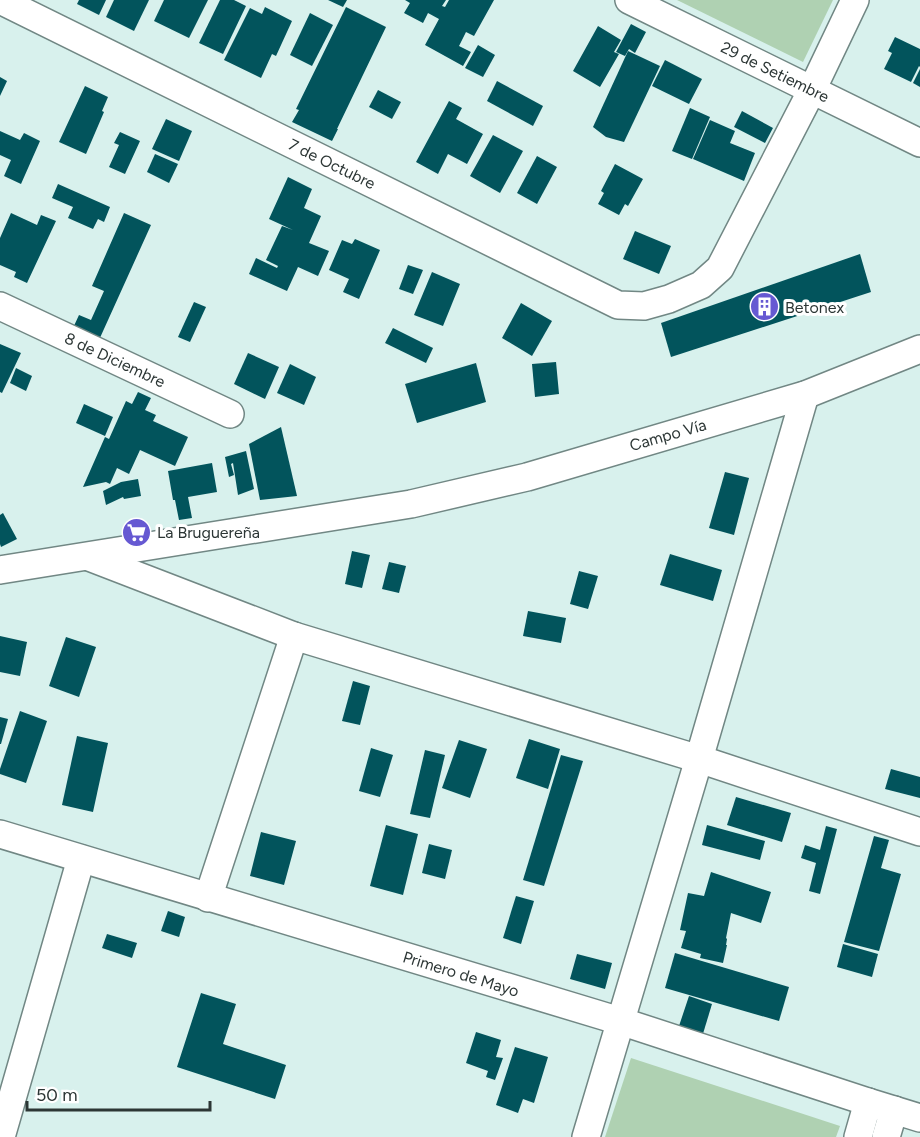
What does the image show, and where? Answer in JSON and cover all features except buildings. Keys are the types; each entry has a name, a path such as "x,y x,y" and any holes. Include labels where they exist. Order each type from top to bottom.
{"street":[{"name":"7 de Octubre","path":"0,0 618,305 644,306 669,299 701,285 720,268 812,90 855,0"},
{"name":"29 de Setiembre","path":"629,0 920,143"},
{"name":"8 de Diciembre","path":"0,306 230,414"},
{"name":"Campo Vía","path":"0,570 411,504 527,477 805,395 920,349"},
{"path":"586,1137 805,395"},
{"path":"88,557 294,636 699,759 920,832"},
{"path":"208,898 294,636"},
{"name":"Primero de Mayo","path":"0,834 620,1021 920,1118"},
{"path":"1,1137 81,859"},
{"path":"858,1137 868,1102"},
{"path":"886,1137 894,1110"}],"green space":[{"path":"677,0 833,0 803,62"},
{"path":"631,1058 840,1126 836,1137 605,1137"}],"place":[{"name":"Betonex","path":"764,307"},
{"name":"La Bruguereña","path":"136,532"}]}
